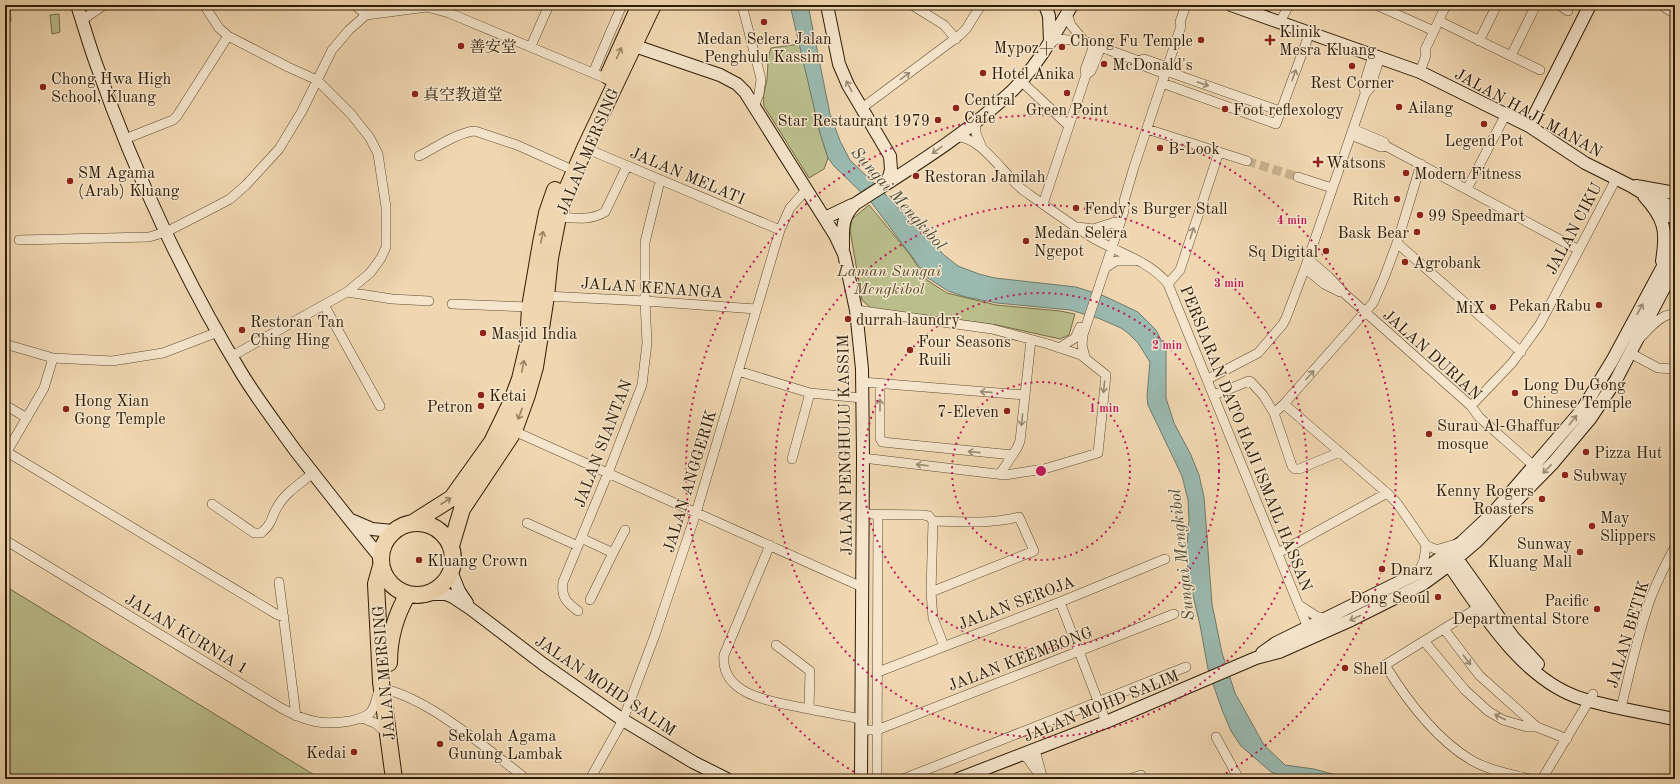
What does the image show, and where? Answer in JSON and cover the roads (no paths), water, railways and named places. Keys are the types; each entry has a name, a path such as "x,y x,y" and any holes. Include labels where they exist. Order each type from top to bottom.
{"highway":[{"name":"JALAN MERSING","path":"414,522 452,498 492,442 511,403 520,380 528,345 530,308 540,243 547,213 600,76 640,5"},
{"name":"JALAN MERSING","path":"451,546 462,509 514,431 535,367 546,296 550,258 558,217 567,190 585,148 635,46 653,5"},
{"path":"414,522 425,523 433,526 446,538 451,546 454,559 451,571 445,582 428,594 418,596 397,590 389,583 381,562 381,551 385,540 392,531 402,525 414,522"},
{"name":"JALAN MERSING","path":"381,562 376,584 386,687 388,735 394,779"},
{"name":"JALAN MERSING","path":"404,779 386,687 389,649 394,623 408,594"}],"street":[{"path":"78,5 98,68 125,139 166,232 218,332 255,393 313,473 381,562"},
{"path":"82,20 104,5"},
{"path":"204,5 219,28 228,36 288,68 317,80 351,114 370,138 378,154 386,207 386,247 381,258 370,273 347,292 232,356"},
{"path":"355,5 366,15"},
{"path":"531,46 548,5"},
{"name":"JALAN MERSING","path":"600,76 622,5"},
{"path":"742,5 761,80 759,94 754,107"},
{"path":"827,5 840,64 848,85 890,156 899,163 916,165"},
{"path":"912,5 944,25 956,39"},
{"path":"862,108 956,39 966,29 981,5"},
{"path":"1045,5 1049,16 1048,44"},
{"path":"1109,246 1124,211 1124,201 1181,26 1180,22 1186,5"},
{"path":"1181,26 1185,23 1192,5"},
{"name":"JALAN HAJI MANAN","path":"1231,5 1417,71 1529,126 1585,162 1640,192 1675,208"},
{"path":"1280,22 1289,5"},
{"path":"1376,5 1393,8 1434,31"},
{"path":"1417,71 1426,55 1425,50 1446,5"},
{"path":"1479,41 1497,5"},
{"path":"1511,56 1536,5"},
{"path":"1559,5 1568,10"},
{"path":"1529,126 1590,5"},
{"path":"1661,5 1675,14"},
{"path":"19,240 125,239 149,237 166,232 230,199 246,185 279,149 302,111 332,50 349,30 366,15 427,7 451,9 600,76"},
{"path":"844,254 843,225 848,211 855,204 916,165 956,137 1021,81 1048,44 1070,9"},
{"path":"1070,9 1071,25 1084,41"},
{"path":"1439,21 1540,70"},
{"path":"1048,44 1056,39 1084,41 1139,61 1144,59 1165,74 1276,124 1310,32"},
{"path":"125,139 173,120 228,36"},
{"name":"JALAN PENGHULU KASSIM","path":"635,46 720,75 737,84 745,92 825,218 836,236 844,254 856,310 862,382 863,458 860,779"},
{"path":"1043,204 1086,75 1085,70 1097,46"},
{"path":"1208,379 1252,357 1265,345 1286,318 1305,268 1365,94 1364,85 1377,56"},
{"path":"1165,74 1280,111"},
{"path":"1021,81 1069,126"},
{"path":"1466,189 1506,114"},
{"path":"976,121 976,133 983,149"},
{"path":"1147,129 1248,161"},
{"path":"419,156 469,131 481,132 499,138 566,166"},
{"path":"1352,132 1384,142 1386,146 1579,250"},
{"path":"956,137 962,136 983,149"},
{"name":"JALAN MELATI","path":"585,148 660,181 780,230"},
{"name":"PERSIARAN DATO HAJI ISMAIL HASSAN","path":"983,149 1017,185 1043,204 1089,236 1140,261 1160,274 1168,284 1310,632"},
{"path":"1168,284 1180,270 1219,152"},
{"path":"888,183 891,170 890,156"},
{"path":"1365,313 1373,303 1384,278 1397,242 1421,164"},
{"path":"558,217 586,218 598,216 605,212 627,166"},
{"path":"1298,177 1332,188"},
{"name":"JALAN CIKU","path":"1471,406 1521,352 1540,324 1616,179"},
{"name":"JALAN SIANTAN","path":"578,611 567,603 563,596 562,590 564,582 642,385 647,343 645,242 660,181"},
{"name":"JALAN ANGGERIK","path":"590,779 623,720 655,635 696,513 780,230 790,208 806,190"},
{"path":"1640,192 1675,193"},
{"path":"1640,192 1656,210 1665,230 1665,242 1660,272"},
{"name":"JALAN HAJI MANAN","path":"1640,192 1663,211 1675,218"},
{"path":"1085,357 1080,334 1103,270 1119,208 1124,201"},
{"path":"825,218 855,204"},
{"path":"1076,227 1093,229 1115,222"},
{"path":"1397,242 1521,352"},
{"path":"1310,632 1327,618 1450,558 1462,542 1493,513 1578,415 1597,387 1675,244"},
{"name":"JALAN DURIAN","path":"1308,259 1330,277 1365,313 1471,406 1479,417 1534,466"},
{"path":"1103,270 1116,261 1140,261"},
{"path":"1310,632 1356,618 1423,584 1450,558 1495,523 1574,440 1604,400 1675,267"},
{"name":"JALAN DURIAN","path":"1305,268 1324,284 1345,294"},
{"path":"1651,314 1666,298 1675,281"},
{"path":"347,292 392,299 429,301"},
{"name":"JALAN KENANGA","path":"546,296 756,309"},
{"path":"452,304 530,308"},
{"path":"324,305 380,406"},
{"path":"856,310 992,329 1085,357 1106,375 1098,453 1044,469 1016,474 1000,474 863,458"},
{"name":"JALAN DURIAN","path":"1274,413 1284,404 1365,313"},
{"path":"1637,340 1661,317 1672,314 1675,315"},
{"path":"5,344 53,358 112,361 163,353 218,332"},
{"path":"1059,348 1080,334"},
{"path":"1000,474 1013,456 1020,441 1031,340"},
{"path":"1630,353 1658,368 1675,368"},
{"path":"53,358 44,388 6,453 276,614 284,617"},
{"path":"738,371 810,393 862,398"},
{"path":"1214,394 1249,381 1251,382 1274,413 1292,466 1295,469 1299,469 1340,452"},
{"path":"862,382 1025,395"},
{"path":"880,384 880,438 882,442 1013,456"},
{"path":"792,459 810,393"},
{"path":"1284,404 1387,493 1396,503 1426,545 1434,549 1439,549 1462,542"},
{"path":"5,406 27,418"},
{"path":"514,431 862,587"},
{"path":"900,462 902,444"},
{"path":"212,504 254,533 261,533 273,520 277,506 286,495 313,473"},
{"path":"1278,553 1387,493"},
{"path":"862,514 924,515 929,516 933,521 931,592 933,618 944,646"},
{"name":"JALAN PENGHULU KASSIM","path":"877,779 878,514"},
{"path":"931,592 1034,552 1019,517 982,523 933,521"},
{"path":"350,520 372,529 392,531"},
{"path":"527,523 613,553"},
{"path":"590,600 625,530"},
{"name":"JALAN KURNIA 1","path":"5,540 296,716 322,724 345,722 362,718"},
{"path":"770,545 724,655 724,671 735,685 752,696 772,702 809,709 877,730"},
{"path":"1418,574 1424,560 1426,545"},
{"name":"JALAN BETIK","path":"1622,704 1651,598 1661,573 1675,547"},
{"path":"1450,558 1479,607 1506,643 1526,665 1550,684 1582,699 1592,697 1675,719"},
{"path":"1450,558 1532,659 1554,677 1586,692 1592,697"},
{"name":"JALAN SEROJA","path":"878,672 1060,602 1165,559"},
{"name":"JALAN MOHD SALIM","path":"451,571 458,591 471,609"},
{"path":"279,582 296,716"},
{"name":"JALAN MOHD SALIM","path":"428,594 446,594 453,597 543,664 623,720 693,762 728,779"},
{"path":"1060,602 1106,722"},
{"path":"1299,605 1316,616 1327,618"},
{"path":"1479,607 1385,665 1403,694 1422,716 1460,752 1472,760 1490,768 1530,779"},
{"name":"JALAN KEEMBONG","path":"877,730 1174,614"},
{"path":"1444,629 1479,675 1537,727 1567,739"},
{"name":"JALAN MOHD SALIM","path":"958,779 1106,722 1256,658 1276,643 1310,632"},
{"path":"1424,641 1466,690 1488,711 1503,720 1527,727 1537,727"},
{"path":"776,646 810,671 809,709"},
{"name":"JALAN MOHD SALIM","path":"903,779 1186,667"},
{"path":"362,718 373,709 386,687 410,697 446,718 508,763 526,779"},
{"path":"1542,779 1592,697"},
{"path":"1622,704 1675,711"},
{"path":"362,718 372,721 388,735"},
{"path":"1216,737 1239,779"},
{"path":"1035,750 1041,768 1042,779"},
{"path":"1023,755 1028,759 1042,779"},
{"path":"861,766 866,779"},
{"path":"1130,779 1141,775 1143,779"}],"water":[{"name":"Sungai Mengkibol","path":"790,5 808,5 830,114 840,141 850,160 944,255 958,266 979,274 995,278 1076,287 1104,296 1138,312 1156,330 1166,350 1166,398 1174,423 1191,455 1199,475 1204,497 1212,604 1222,653 1235,693 1264,745 1285,765 1314,769 1351,779 1290,779 1271,772 1241,746 1231,731 1208,669 1200,625 1188,574 1188,500 1182,476 1148,405 1147,396 1150,362 1138,343 1121,328 1098,318 1070,310 997,303 966,297 948,291 928,278 871,202 834,166 828,158 820,133"}],"tunnel":[{"path":"1247,161 1298,177"}],"place":[{"name":"Medan Selera Jalan Penghulu Kassim","path":"764,22"},
{"name":"Chong Fu Temple","path":"1201,40"},
{"name":"Klinik Mesra Kluang","path":"1270,40"},
{"name":"善安堂","path":"461,46"},
{"name":"Mypoz+","path":"1062,47"},
{"name":"McDonald's","path":"1104,64"},
{"name":"Rest Corner","path":"1352,66"},
{"name":"Hotel Anika","path":"983,73"},
{"name":"Chong Hwa High School, Kluang","path":"43,87"},
{"name":"Green Point","path":"1067,93"},
{"name":"真空教道堂","path":"415,94"},
{"name":"Ailang","path":"1399,107"},
{"name":"Central Cafe","path":"956,108"},
{"name":"Foot reflexology","path":"1225,109"},
{"name":"Star Restaurant 1979","path":"938,120"},
{"name":"Legend Pot","path":"1484,124"},
{"name":"B-Look","path":"1160,148"},
{"name":"Watsons","path":"1318,162"},
{"name":"Modern Fitness","path":"1406,173"},
{"name":"Restoran Jamilah","path":"916,176"},
{"name":"SM Agama (Arab) Kluang","path":"70,181"},
{"name":"Ritch","path":"1397,199"},
{"name":"Fendy’s Burger Stall","path":"1076,208"},
{"name":"99 Speedmart","path":"1420,215"},
{"name":"Bask Bear","path":"1417,232"},
{"name":"Medan Selera Ngepot","path":"1026,241"},
{"name":"Sq Digital","path":"1326,251"},
{"name":"Agrobank","path":"1405,262"},
{"name":"Pekan Rabu","path":"1599,305"},
{"name":"MiX","path":"1493,307"},
{"name":"durrah laundry","path":"848,319"},
{"name":"Restoran Tan Ching Hing","path":"242,330"},
{"name":"Masjid India","path":"483,333"},
{"name":"Four Seasons Ruili","path":"910,350"},
{"name":"Long Du Gong Chinese Temple","path":"1515,393"},
{"name":"Ketai","path":"481,395"},
{"name":"Petron","path":"481,406"},
{"name":"Hong Xian Gong Temple","path":"66,409"},
{"name":"7-Eleven","path":"1007,411"},
{"name":"Surau Al-Ghaffur mosque","path":"1429,434"},
{"name":"Pizza Hut","path":"1586,452"},
{"name":"Subway","path":"1565,475"},
{"name":"Kenny Rogers Roasters","path":"1542,499"},
{"name":"May Slippers","path":"1592,526"},
{"name":"Sunway Kluang Mall","path":"1580,552"},
{"name":"Kluang Crown","path":"419,560"},
{"name":"Dnarz","path":"1382,569"},
{"name":"Dong Seoul","path":"1438,597"},
{"name":"Pacific Departmental Store","path":"1597,609"},
{"name":"Shell","path":"1345,668"},
{"name":"Sekolah Agama Gunung Lambak","path":"440,744"},
{"name":"Kedai","path":"354,752"}],"park label":[{"name":"Laman Sungai Mengkibol","path":"889,279"}]}
